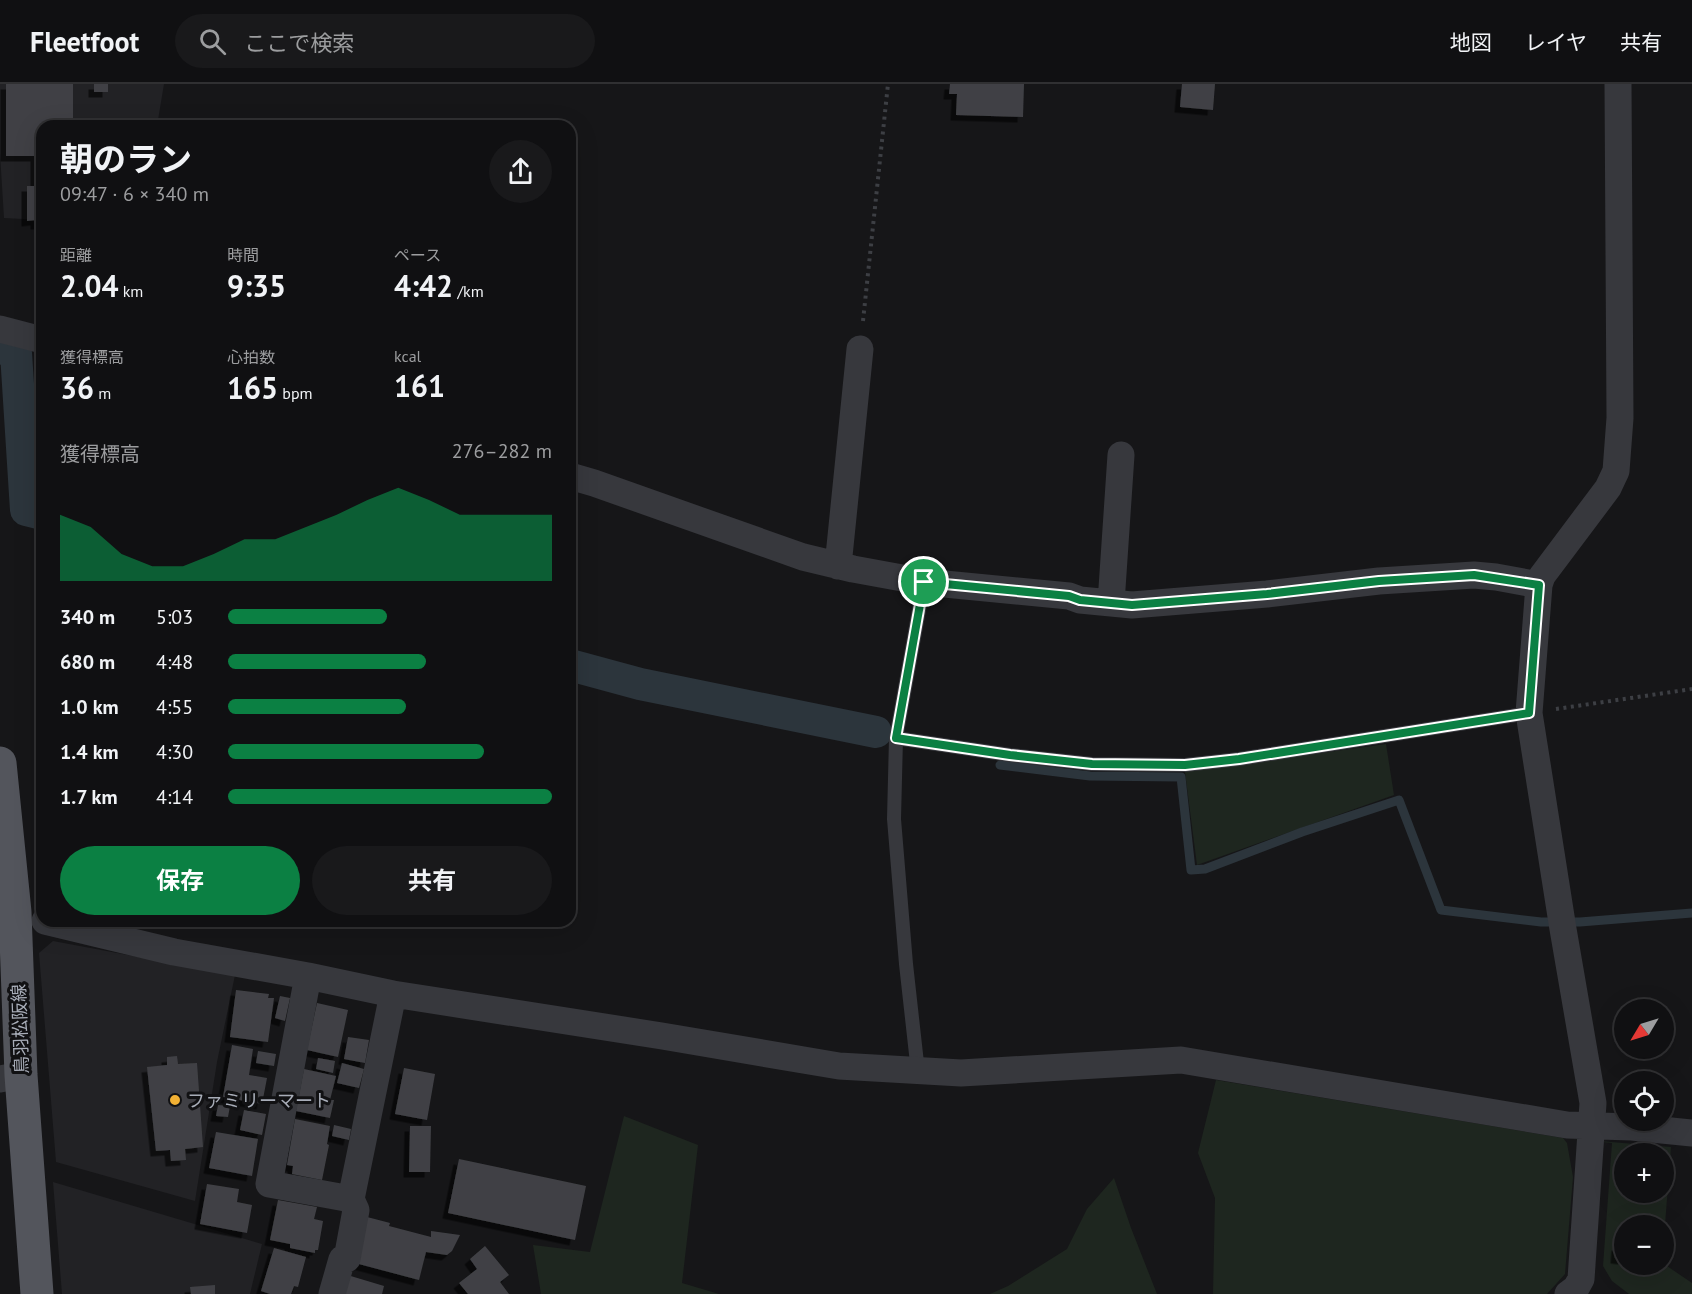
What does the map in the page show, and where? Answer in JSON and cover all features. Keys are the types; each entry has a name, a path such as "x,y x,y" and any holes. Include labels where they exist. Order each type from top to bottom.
{"main road":[{"name":"鳥羽松阪線","path":"0,763 26,915 11,1077 37,1294"}],"street":[{"path":"1576,1292 1581,1279 1593,1103 1561,921 1529,713 1539,585 1542,576 1608,488 1616,471 1620,418 1618,84"},
{"path":"0,329 36,338"},
{"path":"838,566 860,349"},
{"path":"1110,603 1121,455"},
{"path":"576,478 803,557 838,566 924,582 1069,596 1080,600 1132,605 1164,603 1379,581 1474,575 1539,585"},
{"path":"74,927 174,952 393,994 839,1066 961,1073 1181,1060 1567,1125 1632,1127 1692,1133"},
{"path":"308,976 269,1184 351,1199"},
{"path":"332,1294 342,1259 347,1259 356,1210 351,1199 393,994"}],"lane":[{"path":"918,1072 894,819 896,738 924,582"},
{"path":"896,738 1010,755 1092,764 1185,765 1239,759 1529,713"}],"path":[{"path":"860,349 888,84"},
{"path":"1529,713 1692,689"}],"shaded area":[{"path":"0,84 164,84 158,120 36,120 36,220 4,218 0,154"},
{"path":"1386,744 1394,795 1197,865 1185,772"},
{"path":"53,941 235,975 217,1062 195,1201 56,1162 39,953"},
{"path":"1216,1080 1563,1138 1567,1143 1573,1177 1565,1274 1547,1294 1213,1294 1215,1198 1198,1153"},
{"path":"624,1116 698,1145 682,1283 719,1294 541,1294 533,1245 590,1252"},
{"path":"1563,1138 1623,1143 1614,1143 1614,1203 1667,1203 1666,1215 1614,1215 1614,1275 1674,1275 1674,1271 1692,1283 1692,1294 1629,1294 1612,1281 1603,1266 1612,1143"},
{"path":"1114,1178 1157,1294 990,1294 1008,1286 1067,1249 1087,1209"},
{"path":"53,1182 262,1244 250,1294 62,1294"}],"building":[{"path":"6,84 73,84 73,120 36,120 36,156 6,156"},
{"path":"94,84 108,84 108,92 94,92"},
{"path":"950,84 1024,84 1023,117 956,115 957,94 949,94"},
{"path":"1182,84 1215,84 1213,110 1180,107"},
{"path":"27,186 36,186 36,220 27,221"},
{"path":"236,990 269,994 268,998 274,998 268,1042 230,1037"},
{"path":"280,996 290,998 285,1021 275,1018"},
{"path":"317,1003 348,1010 338,1057 307,1050"},
{"path":"348,1037 369,1040 365,1063 344,1059"},
{"path":"232,1045 253,1049 249,1075 267,1078 262,1104 223,1097"},
{"path":"258,1051 276,1054 274,1066 256,1063"},
{"name":"ファミリーマート","path":"177,1056 178,1064 197,1063 203,1147 185,1149 186,1160 171,1161 170,1150 156,1151 147,1067 167,1065 167,1057"},
{"path":"318,1058 335,1061 333,1073 316,1069"},
{"path":"342,1063 364,1069 359,1088 337,1083"},
{"path":"404,1068 435,1074 427,1120 395,1114"},
{"path":"304,1069 336,1076 330,1100 334,1100 330,1118 296,1111"},
{"path":"218,1105 230,1106 228,1117 216,1116"},
{"path":"244,1110 266,1114 262,1135 240,1130"},
{"path":"295,1119 330,1126 322,1180 292,1174 293,1166 287,1165"},
{"path":"334,1125 351,1129 349,1140 332,1136"},
{"path":"410,1126 431,1126 430,1172 409,1172"},
{"path":"216,1132 258,1139 252,1176 209,1168"},
{"path":"459,1159 586,1186 575,1240 448,1213"},
{"path":"207,1184 239,1189 237,1202 252,1205 247,1233 200,1224"},
{"path":"278,1200 317,1207 314,1219 323,1221 318,1250 315,1250 315,1253 290,1248 290,1244 270,1240"},
{"path":"367,1217 390,1223 389,1226 431,1237 431,1231 460,1235 452,1251 447,1255 426,1252 419,1280 355,1263"},
{"path":"485,1246 509,1275 500,1282 509,1294 468,1294 459,1283 477,1269 470,1259"},
{"path":"274,1248 306,1257 298,1287 294,1286 291,1294 270,1294 261,1291"},
{"path":"344,1274 384,1286 382,1294 339,1294"},
{"path":"215,1285 215,1294 191,1294 190,1287"}],"waterway":[{"path":"7,350 16,353 26,510 36,512"},
{"path":"576,667 640,684 876,732"},
{"path":"1000,765 1090,776 1181,777 1191,870 1205,869 1302,832 1399,800 1441,910 1541,922 1580,922 1692,913"}],"place":[{"name":"ファミリーマート","path":"175,1100"}],"route":[{"path":"1474,575 1539,585 1529,713 1385,737 1185,765 1092,764 1010,755 896,738 924,582 1069,596 1080,600 1132,605 1267,594 1379,581 1474,575"}]}
